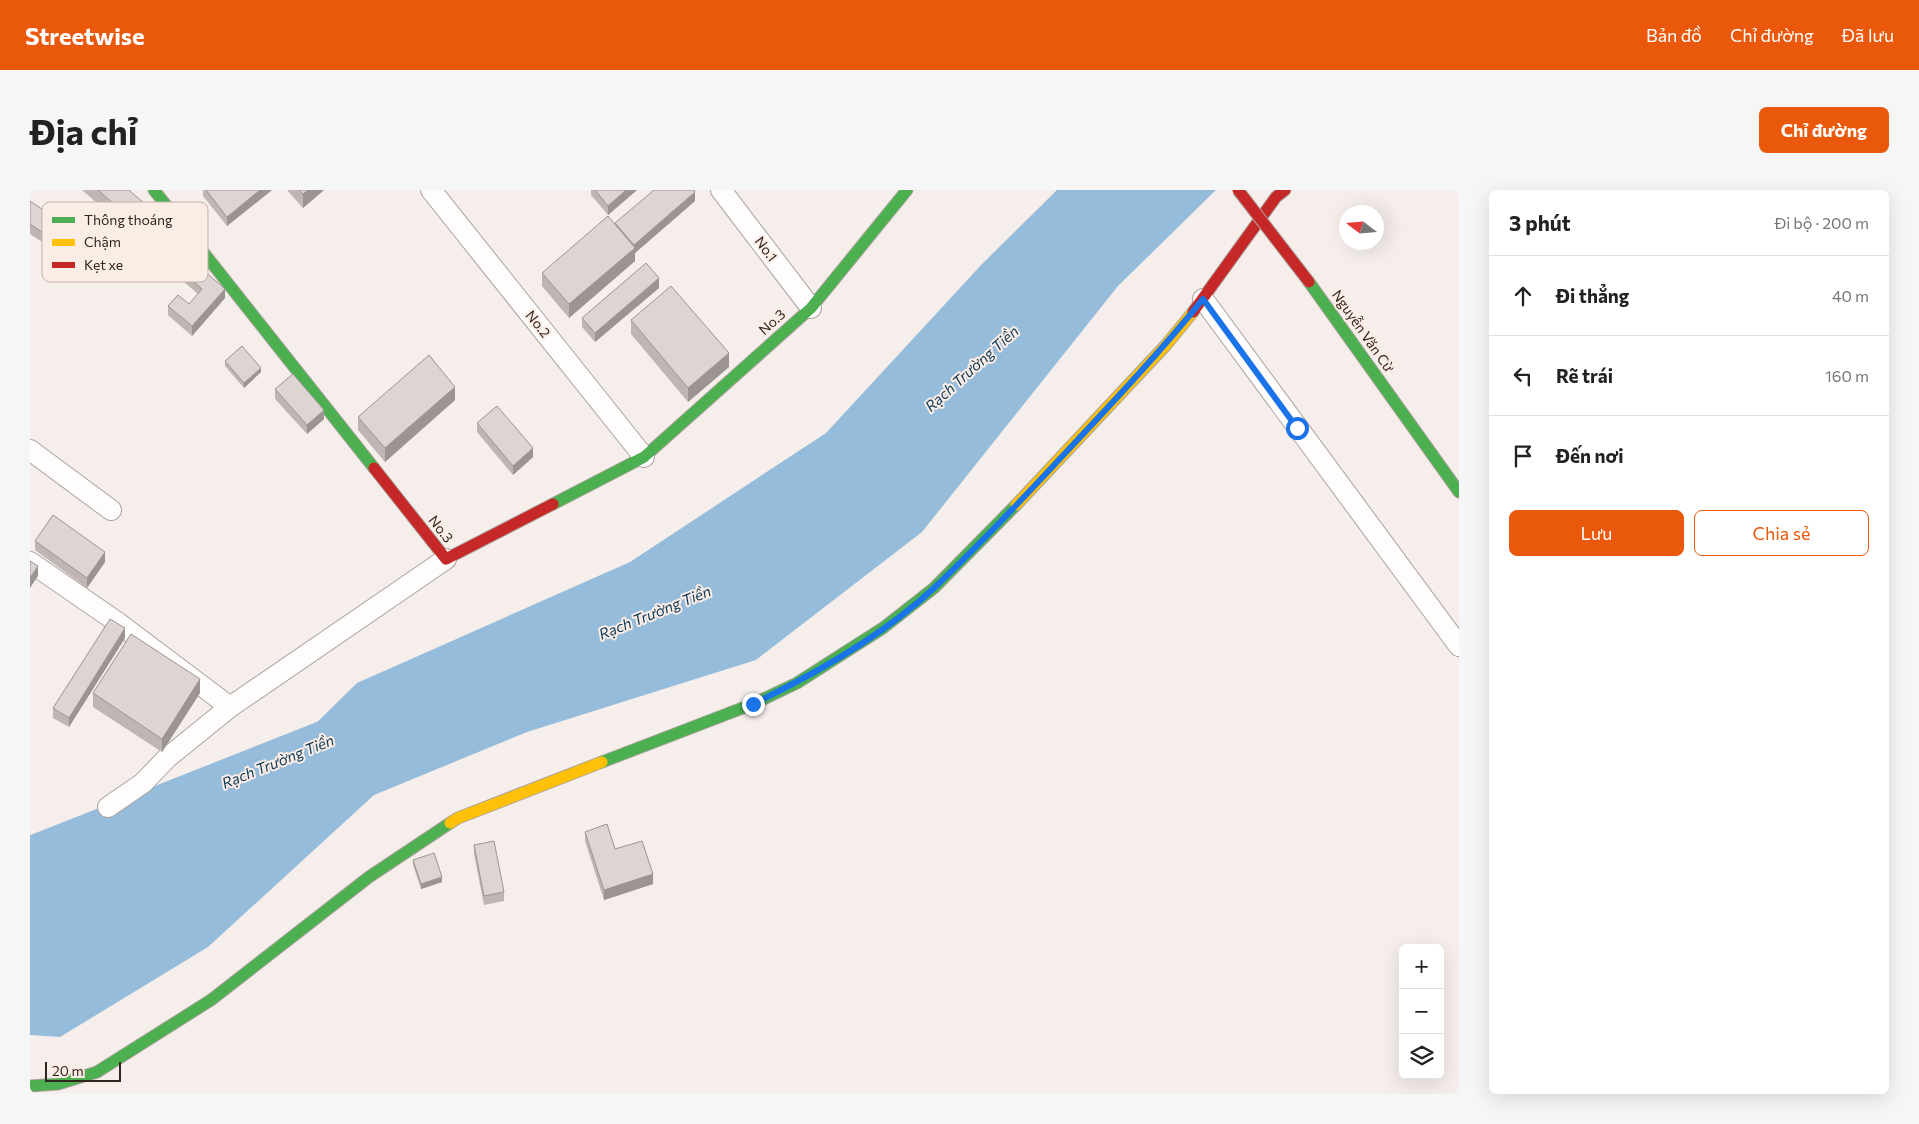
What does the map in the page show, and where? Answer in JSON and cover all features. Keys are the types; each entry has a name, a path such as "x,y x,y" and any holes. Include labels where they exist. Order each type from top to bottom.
{"street":[{"name":"No.3","path":"154,190 163,202"},
{"name":"No.2","path":"431,190 644,457"},
{"name":"No.1","path":"721,190 811,308"},
{"name":"No.3","path":"208,258 446,559 644,457 811,308 908,190"},
{"name":"Nguyễn Văn Cừ","path":"1238,190 1309,282 1459,492"},
{"path":"30,1086 58,1084 96,1072 211,1000 361,883 458,818 753,704 797,683 883,628 934,588 1033,488 1166,345 1203,299 1276,197 1285,190"},
{"path":"1203,299 1459,646"},
{"path":"30,450 111,510"},
{"path":"108,807 144,783 167,758 230,707 446,559"},
{"path":"30,562 117,622 230,707"}],"water":[{"path":"1057,190 1216,190 1118,286 922,532 756,660 527,732 374,795 208,947 60,1037 30,1035 30,875 62,871 242,796 357,683 630,562 826,433 983,263"}],"building":[{"path":"98,190 129,190 143,202 112,202"},
{"path":"206,190 260,190 227,217"},
{"path":"299,190 308,190 303,194"},
{"path":"595,190 626,190 608,206"},
{"path":"654,190 694,190 695,192 634,245 615,223"},
{"path":"30,201 42,209 42,232 30,224"},
{"path":"608,216 635,248 569,304 542,273"},
{"path":"646,263 659,278 595,333 582,318"},
{"path":"208,274 225,289 192,326 168,306 178,295 189,304 202,289 194,282 208,282"},
{"path":"671,286 729,353 688,388 631,320"},
{"path":"242,346 261,368 244,383 225,361"},
{"path":"429,355 455,387 385,448 358,417"},
{"path":"293,374 324,410 307,425 275,389"},
{"path":"497,406 533,448 513,466 477,423"},
{"path":"53,515 105,552 87,578 35,541"},
{"path":"30,561 38,566 30,578"},
{"path":"110,619 125,628 69,718 53,708"},
{"path":"131,634 200,679 162,739 93,693"},
{"path":"607,824 615,849 642,841 653,874 604,890 585,832"},
{"path":"494,841 504,892 484,896 474,845"},
{"path":"434,853 442,877 421,884 413,860"}],"waterway":[{"name":"Rạch Trường Tiền","path":"30,860 334,740"}],"traffic: fast":[{"path":"154,190 163,202"},
{"path":"553,504 644,457 811,308 907,190"},
{"path":"208,258 374,468"},
{"path":"1309,282 1459,492"},
{"path":"602,762 753,704 797,683 883,628 934,588 1016,505"},
{"path":"30,1086 58,1084 97,1072 211,1000 369,877 450,823"}],"traffic: slow":[{"path":"1016,505 1166,345 1193,312"},
{"path":"450,823 458,818 602,762"}],"traffic: jam":[{"path":"1238,190 1309,282"},
{"path":"1193,312 1276,197 1285,190"},
{"path":"374,468 446,559 553,504"}],"route":[{"path":"753,704 797,683 883,628 934,588 1039,481 1166,345 1203,299 1297,428"}]}
